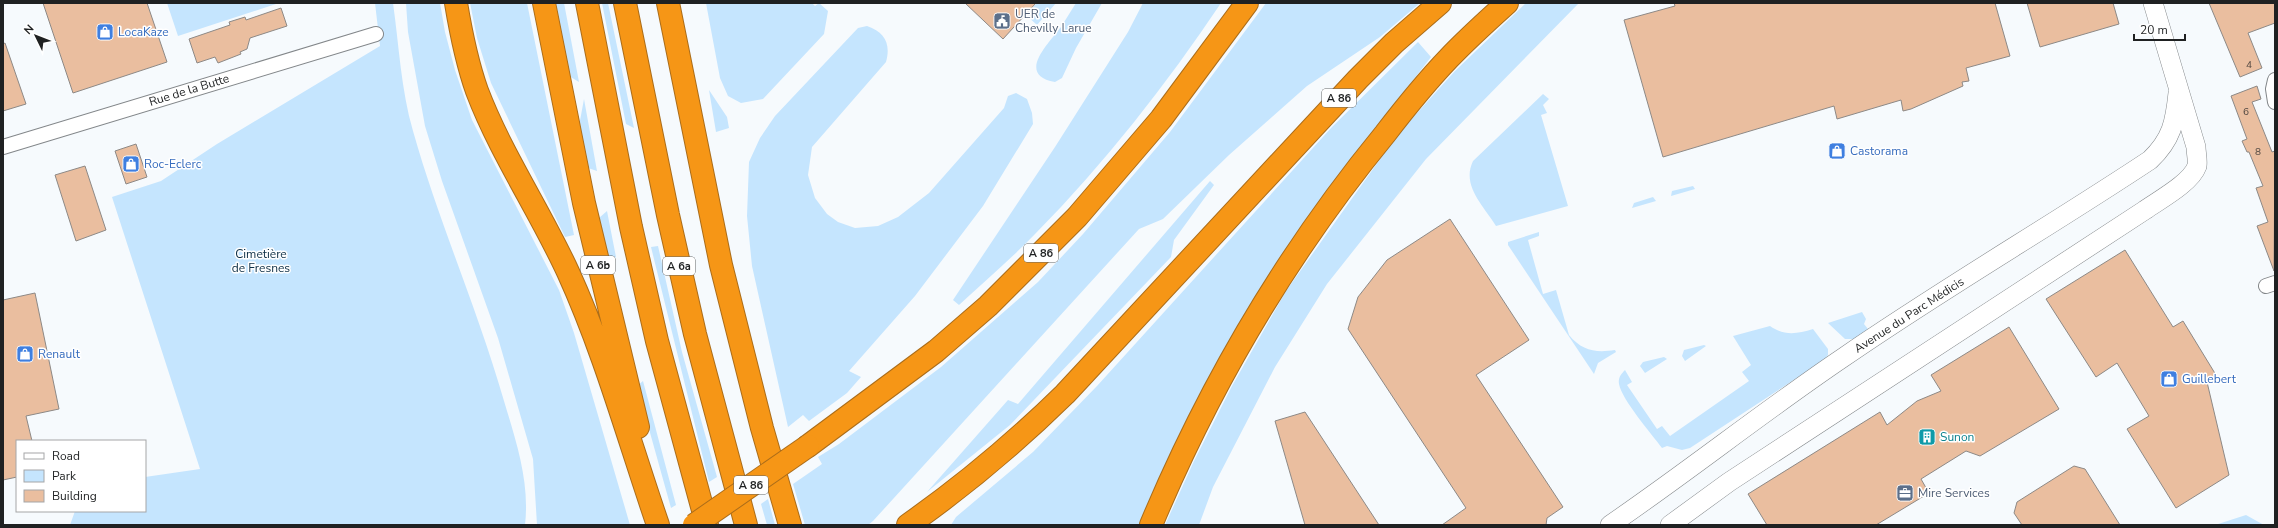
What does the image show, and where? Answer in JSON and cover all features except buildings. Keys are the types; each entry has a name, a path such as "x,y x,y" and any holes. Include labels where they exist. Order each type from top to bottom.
{"highway":[{"path":"456,3 468,60 477,91 506,154 567,271 590,324 658,525"},
{"name":"A 6b","path":"544,3 593,239 662,525"},
{"path":"587,3 631,227 657,341 708,525"},
{"name":"A 6a","path":"625,3 668,215 695,334 746,525"},
{"path":"668,3 721,265 762,428 790,525"},
{"path":"679,3 690,114"},
{"name":"A 86","path":"908,525 978,474 1038,421 1065,394 1358,79 1394,43 1440,3"},
{"path":"1151,525 1218,384 1248,329 1301,246 1364,160 1431,78 1507,3"},
{"name":"A 86","path":"694,525 808,446 936,351 988,306 1077,218 1161,119 1241,9"}],"street":[{"name":"Avenue du Parc Médicis","path":"1670,525 1736,478 2138,214 2188,179 2194,172 2197,164 2196,147 2186,109 2178,90 2153,3"},
{"name":"Rue de la Butte","path":"3,147 376,34"},
{"path":"2275,80 2273,89 2275,102"},
{"name":"Avenue du Parc Médicis","path":"1610,525 1660,491 1776,404 1850,353 2150,160 2161,150 2172,133 2176,117 2178,90"}],"green space":[{"path":"167,3 279,3 178,36"},
{"name":"Cimetière de Fresnes","path":"375,3 393,3 403,84 413,131 446,233 494,367 513,431 524,477 526,493 525,525 70,525 75,512 146,512 146,477 200,469 112,197 161,181 217,144 380,46"},
{"path":"406,3 440,3 445,32 455,70 472,120 559,290 574,333 630,525 537,525 533,459 498,338 442,181 425,126 408,32"},
{"path":"470,3 527,3 574,235 565,237 491,83 477,38"},
{"path":"556,3 564,3 579,82 569,76"},
{"path":"602,3 608,3 634,128 626,124"},
{"path":"706,3 812,3 815,6 819,3 828,11 824,34 763,99 741,103 728,96 720,78"},
{"path":"1037,3 1056,3 1037,25 1026,15"},
{"path":"1076,3 1102,3 1076,48 1062,78 1055,82 1044,78 1038,73 1036,66 1038,58 1061,27"},
{"path":"1143,3 1221,3 1179,64 1134,122 1086,179 1027,242 959,305 953,300 1055,147 1128,32"},
{"path":"1266,3 1420,3 1380,37 1307,86 1229,155 1163,219 1139,229 873,521 868,525 805,525 793,484 822,464 818,457 839,444 941,367 1038,282 1083,234 1170,132"},
{"path":"1526,3 1579,3 1426,159 1327,284 1275,367 1213,487 1199,525 1165,525 1194,461 1232,386 1286,291 1398,134 1455,71"},
{"path":"867,26 882,35 885,40 888,50 886,62 812,147 808,175 815,198 827,214 838,222 855,228 878,226 898,217 929,193 1004,108 1008,96 1016,93 1027,99 1032,113 1033,124 983,206 915,296 849,371 861,377 847,393 809,421 803,415 788,427 752,266 747,216 749,162 760,138 775,116 858,28"},
{"path":"1418,42 1431,57 1332,185 1149,503 1140,525 951,525 956,517 1033,452 1097,386 1332,127"},
{"path":"709,90 727,117 729,128 716,132"},
{"path":"1543,94 1549,99 1543,105 1547,113 1541,115 1568,206 1496,226 1480,203 1472,187 1470,170 1473,161"},
{"path":"584,99 597,171 588,168 579,126"},
{"path":"1210,181 1214,185 1174,240 1171,257 1010,425 927,492 1008,400 1018,404"},
{"path":"1693,186 1695,189 1671,196 1672,191"},
{"path":"1653,197 1656,201 1632,208 1634,203"},
{"path":"607,211 616,257 608,265 599,218"},
{"path":"1539,232 1539,236 1528,240 1543,294 1556,290 1569,335 1584,348 1596,351 1615,350 1616,352 1598,363 1594,374 1508,245 1508,242"},
{"path":"658,246 682,352 717,477 709,482 651,247"},
{"path":"1862,312 1866,319 1864,324 1868,329 1855,339 1845,339 1828,323"},
{"path":"1770,326 1786,333 1802,332 1813,329 1828,349 1828,355 1824,360 1690,448 1682,450 1667,446 1662,448 1625,399 1621,391 1619,380 1620,376 1625,370 1632,382 1627,385 1657,429 1662,426 1670,436 1749,381 1742,372 1751,365 1733,336"},
{"path":"1704,345 1706,346 1685,361 1682,356 1684,350"},
{"path":"1664,357 1667,359 1645,373 1640,366 1643,362"},
{"path":"643,381 676,505 671,508 637,386"},
{"path":"768,499 775,525 767,525 761,504"},
{"path":"2246,515 2264,525 2215,525"}],"place":[{"name":"UER de Chevilly Larue","path":"1002,21"},
{"name":"LocaKaze","path":"105,32"},
{"name":"Castorama","path":"1837,151"},
{"name":"Roc-Eclerc","path":"131,164"},
{"name":"Renault","path":"25,354"},
{"name":"Guillebert","path":"2169,379"},
{"name":"Sunon","path":"1927,437"},
{"name":"Mire Services","path":"1905,493"}]}
